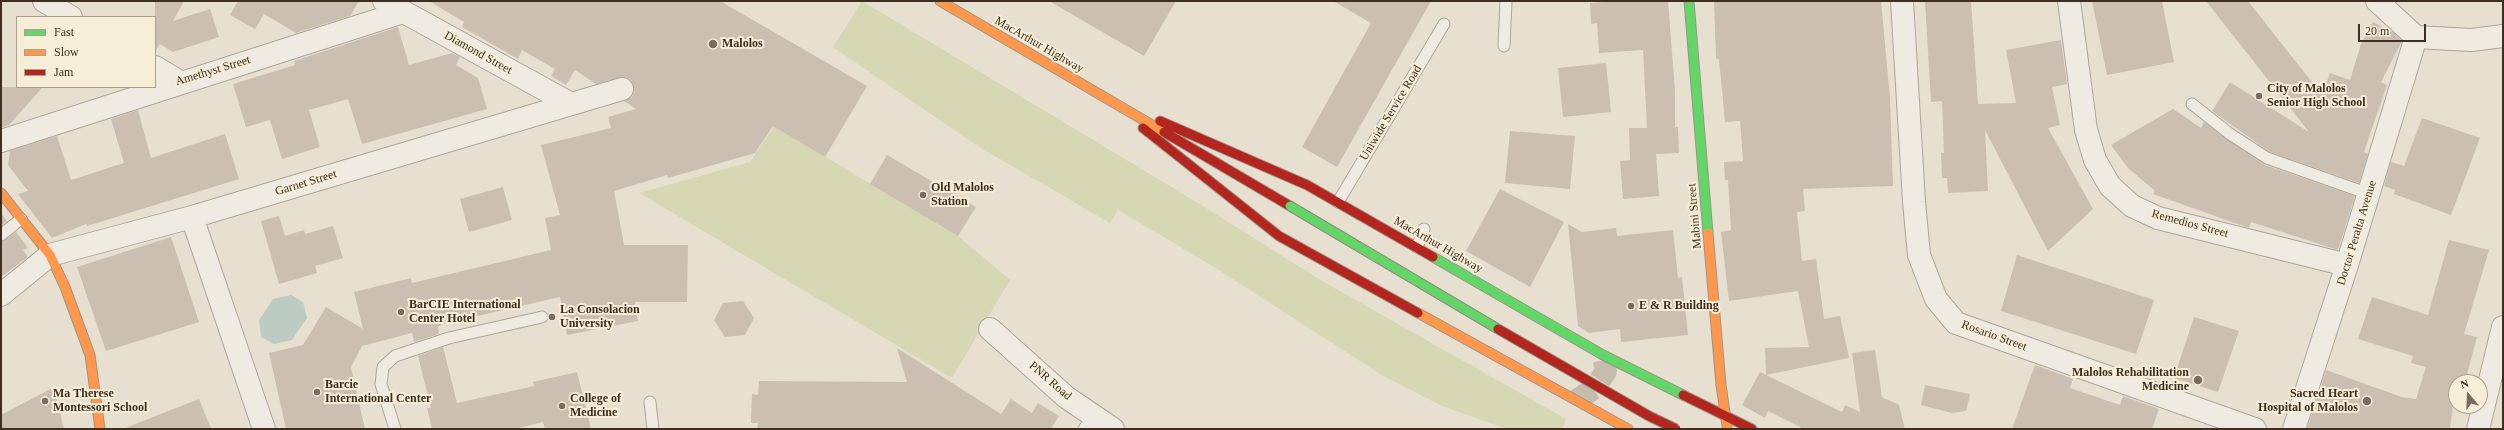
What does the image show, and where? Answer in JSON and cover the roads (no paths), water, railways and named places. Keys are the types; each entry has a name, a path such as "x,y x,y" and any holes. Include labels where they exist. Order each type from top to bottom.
{"main road":[{"name":"MacArthur Highway","path":"940,1 1290,206 1382,262 1649,416 1676,429"},
{"name":"Mabini Street","path":"1689,1 1724,414 1728,429"},
{"name":"MacArthur Highway","path":"1104,97 1307,185 1603,355 1752,429"},
{"name":"MacArthur Highway","path":"1104,97 1279,236 1628,429"},
{"path":"1,193 50,255 65,287 90,355 100,429"}],"street":[{"path":"44,1 69,16"},
{"name":"Diamond Street","path":"384,1 571,104"},
{"name":"Rosario Street","path":"1902,1 1914,202 1919,255 1936,298 1956,323 2255,429"},
{"name":"Remedios Street","path":"2069,1 2086,130 2095,160 2110,186 2132,206 2158,218 2347,265"},
{"path":"2377,1 2416,37 2471,40 2503,36"},
{"name":"Amethyst Street","path":"1,141 180,82 403,12"},
{"name":"Doctor Peralta Avenue","path":"2294,429 2347,265 2416,37"},
{"path":"156,68 180,82"},
{"name":"Garnet Street","path":"1,296 50,255 192,217 622,89"},
{"path":"192,217 264,429"},
{"path":"2478,429 2503,326"},
{"name":"PNR Road","path":"990,330 1066,397 1089,422 1113,429"}],"lane":[{"path":"1504,46 1506,1"},
{"name":"Uniwide Service Road","path":"1338,202 1444,24"},
{"path":"2192,104 2230,134 2267,158 2369,194"},
{"path":"1,235 21,219"},
{"path":"1417,247 1424,229"},
{"path":"395,429 381,384 383,367 395,356 449,338 542,317"},
{"path":"650,402 653,429"}],"tunnel":[{"path":"1575,401 1595,388 1606,371 1603,355"}],"place":[{"name":"Malolos","path":"713,44"},
{"name":"City of Malolos Senior High School","path":"2259,96"},
{"name":"Old Malolos Station","path":"923,195"},
{"name":"E & R Building","path":"1631,306"},
{"name":"BarCIE International Center Hotel","path":"401,312"},
{"name":"La Consolacion University","path":"552,317"},
{"name":"Malolos Rehabilitation Medicine","path":"2198,380"},
{"name":"Barcie International Center","path":"317,392"},
{"name":"Ma Therese Montessori School","path":"45,401"},
{"name":"Sacred Heart Hospital of Malolos","path":"2367,401"},
{"name":"College of Medicine","path":"562,406"}]}
